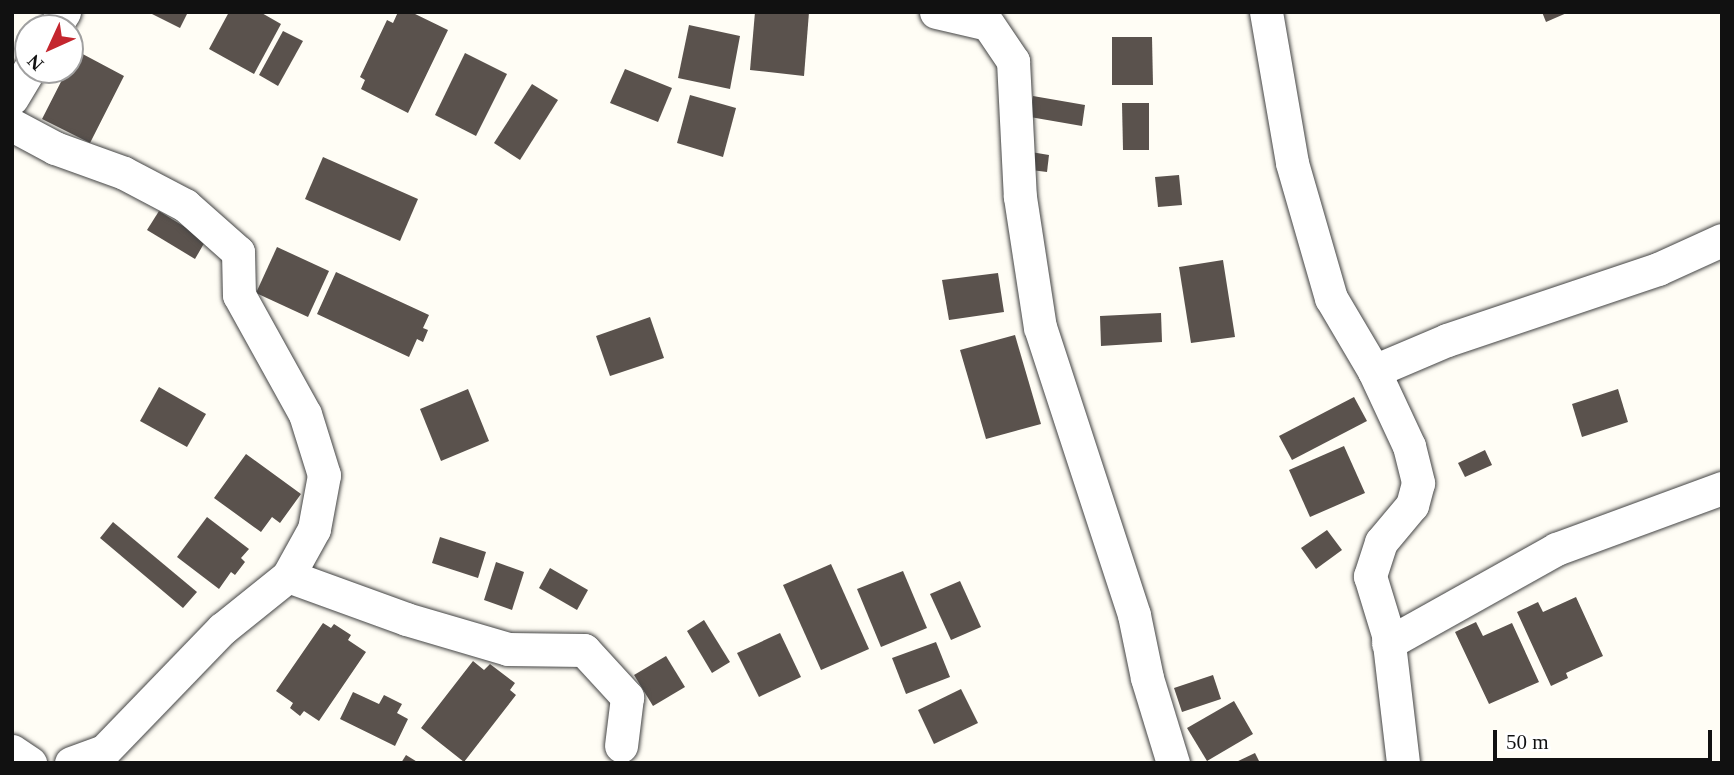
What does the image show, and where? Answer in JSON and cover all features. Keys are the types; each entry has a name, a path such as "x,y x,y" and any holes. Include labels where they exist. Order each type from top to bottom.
{"street":[{"path":"936,12 988,24 1013,61 1020,197 1040,327 1079,454 1126,589 1147,678 1173,763"},
{"path":"1266,12 1292,163 1331,298 1374,371 1409,446 1418,483 1412,505 1381,542 1370,576 1388,643 1404,763"},
{"path":"12,125 55,148 124,173 185,205 238,252 239,295 306,414 324,475 314,529 288,576 222,629 104,751 72,763"},
{"path":"1374,371 1447,340 1658,269 1722,240"},
{"path":"1388,643 1556,549 1686,504 1722,488"},
{"path":"288,576 406,619 508,649 584,650 627,696 621,746"},
{"path":"12,751 30,763"}],"building":[{"path":"148,12 188,12 180,28"},
{"path":"229,12 260,12 281,24 254,74 209,49"},
{"path":"398,12 411,12 448,30 408,113 361,89 365,80 360,77 387,20 393,23"},
{"path":"755,12 809,12 804,76 750,70"},
{"path":"1542,12 1569,12 1546,22"},
{"path":"689,25 740,36 730,89 678,78"},
{"path":"283,31 303,41 278,86 259,75"},
{"path":"1112,37 1152,37 1153,85 1112,85"},
{"path":"465,53 507,74 476,136 435,115"},
{"path":"84,55 124,76 90,143 42,119 60,84 84,84"},
{"path":"625,69 672,88 658,122 610,103"},
{"path":"532,84 558,100 520,160 494,143"},
{"path":"690,95 736,108 723,157 677,143"},
{"path":"1033,96 1085,105 1082,126 1030,117"},
{"path":"1122,103 1149,103 1149,150 1123,150"},
{"path":"1025,151 1049,155 1047,172 1023,169"},
{"path":"323,157 418,199 400,241 305,199"},
{"path":"1179,175 1182,205 1158,207 1155,177"},
{"path":"159,211 206,240 195,259 147,230"},
{"path":"277,247 329,271 308,317 256,293"},
{"path":"1223,260 1235,337 1191,343 1179,267"},
{"path":"336,272 429,315 423,328 428,330 423,342 417,339 409,357 317,314"},
{"path":"998,273 1004,312 949,320 942,280"},
{"path":"1161,313 1162,342 1101,346 1100,316"},
{"path":"650,317 664,358 610,376 596,336"},
{"path":"1015,335 1041,424 986,439 960,350"},
{"path":"159,387 206,414 187,447 140,421"},
{"path":"468,389 489,441 441,461 420,409"},
{"path":"1618,389 1628,422 1582,437 1572,404"},
{"path":"1354,397 1367,421 1292,460 1279,436"},
{"path":"1344,446 1365,493 1310,517 1289,470"},
{"path":"1485,450 1492,465 1465,477 1458,463"},
{"path":"246,454 301,494 280,523 272,517 261,532 214,498"},
{"path":"207,517 249,549 241,558 245,562 235,575 231,572 219,589 177,557"},
{"path":"113,522 197,592 183,608 100,538"},
{"path":"1327,530 1342,550 1316,569 1301,548"},
{"path":"440,537 486,552 478,578 432,563"},
{"path":"496,562 524,572 512,610 484,600"},
{"path":"831,564 869,649 821,670 783,585"},
{"path":"550,568 588,590 577,610 539,588"},
{"path":"903,571 927,628 881,647 857,589"},
{"path":"960,581 981,627 951,640 930,594"},
{"path":"1576,597 1603,656 1566,673 1568,678 1551,686 1517,612 1538,602 1543,612"},
{"path":"704,620 730,662 712,673 687,631"},
{"path":"1476,622 1483,636 1512,623 1539,682 1489,704 1455,632"},
{"path":"323,623 331,628 334,624 351,635 348,640 366,652 319,721 304,711 300,716 290,708 293,703 276,691"},
{"path":"780,633 801,677 759,697 737,653"},
{"path":"936,642 950,677 906,694 892,658"},
{"path":"666,656 685,687 653,706 634,675"},
{"path":"473,661 484,670 490,664 515,683 510,690 516,695 464,762 421,728"},
{"path":"1213,675 1221,699 1182,712 1174,688"},
{"path":"961,689 978,723 934,744 918,710"},
{"path":"353,692 379,704 384,695 402,704 397,713 408,719 395,746 340,719"},
{"path":"1234,701 1253,734 1207,761 1187,728"},
{"path":"1255,753 1260,763 1234,763"},
{"path":"406,755 419,763 401,763"}]}
